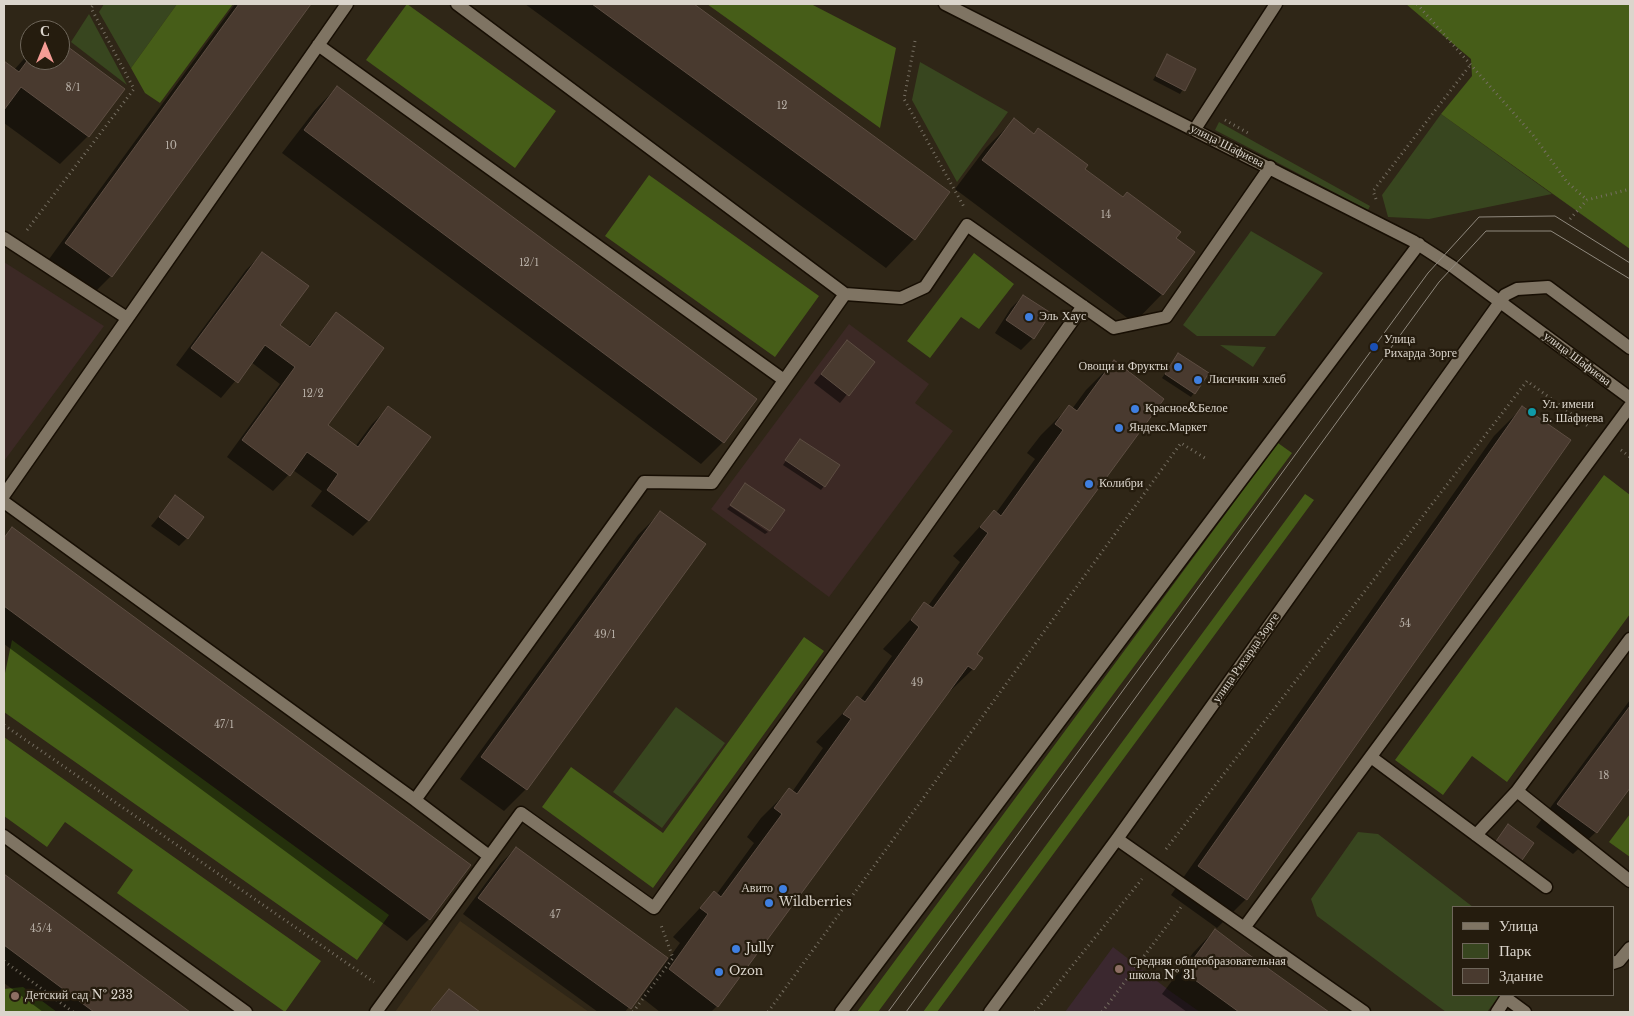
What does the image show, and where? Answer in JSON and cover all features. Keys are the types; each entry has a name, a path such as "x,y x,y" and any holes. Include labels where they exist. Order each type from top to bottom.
{"street":[{"path":"4,495 347,4"},
{"path":"457,4 845,294 901,298 925,287 967,225 1114,328 1166,317 1270,167"},
{"name":"улица Шафиева","path":"945,4 1381,223 1419,244 1630,398"},
{"path":"1194,129 1276,4"},
{"path":"318,45 784,380"},
{"path":"4,238 127,318"},
{"path":"841,1012 1419,244"},
{"path":"1500,302 1505,295 1517,289 1548,287 1630,348"},
{"path":"414,800 644,482 712,483 845,294"},
{"name":"улица Рихарда Зорге","path":"990,1012 1117,839 1500,302"},
{"path":"376,1012 391,994 521,813 654,908 1083,306"},
{"path":"1244,928 1630,406"},
{"path":"4,502 489,856"},
{"path":"1476,835 1517,792 1630,639"},
{"path":"1371,757 1546,887"},
{"path":"1517,792 1630,881"},
{"path":"4,836 246,1012"},
{"path":"1117,839 1364,1012"},
{"path":"1614,963 1619,961 1630,948"},
{"path":"1497,1012 1512,997 1525,1012"}],"path":[{"path":"16,246 134,89 91,8 94,4"},
{"path":"1417,4 1533,135 1567,182 1587,200"},
{"path":"914,41 904,99 979,233"},
{"path":"1381,223 1380,206 1373,191 1471,64"},
{"path":"1570,218 1587,200 1630,189"},
{"path":"1035,1012 1154,864 1527,381 1630,457"},
{"path":"768,1012 1181,443 1208,460"},
{"path":"4,725 391,994"},
{"path":"1102,1012 1193,892"},
{"path":"633,1012 673,958 654,908"},
{"path":"4,961 73,1012"}],"shaded area":[{"path":"4,262 104,326 4,461"},
{"path":"849,324 929,384 915,403 953,431 829,597 711,509"},
{"path":"460,921 589,1012 395,1012"},
{"name":"Средняя общеобразовательная школа № 31","path":"1113,947 1170,991 1200,1012 1065,1012"}],"green space":[{"path":"104,4 177,4 131,68 99,12"},
{"path":"177,4 233,4 160,103 145,93 131,68"},
{"path":"407,4 556,111 515,168 366,60"},
{"path":"707,4 811,4 896,48 880,128"},
{"path":"1406,4 1630,4 1630,249 1441,114 1472,76 1471,59"},
{"path":"89,14 127,85 71,42"},
{"path":"920,62 1008,112 957,182 912,100"},
{"path":"1441,114 1552,194 1429,219 1388,217 1382,195"},
{"path":"1219,122 1370,206 1368,210 1215,130"},
{"path":"649,175 819,296 775,357 605,236"},
{"path":"1251,231 1323,273 1275,336 1197,336 1183,325"},
{"path":"974,253 1014,284 979,329 961,317 930,358 907,341"},
{"path":"1220,345 1266,347 1253,367"},
{"path":"1278,443 1292,453 878,1012 857,1012"},
{"path":"1604,475 1630,495 1630,614 1507,782 1472,756 1443,795 1395,760"},
{"path":"1305,494 1314,500 937,1012 923,1012"},
{"path":"804,637 824,651 653,888 542,807 571,767 663,833"},
{"path":"12,640 389,915 357,960 4,712 4,678"},
{"path":"676,707 725,743 662,828 613,792"},
{"path":"4,737 321,961 285,1012 117,893 133,870 65,822 47,847 4,816"},
{"path":"1630,814 1630,857 1609,842"},
{"path":"1358,832 1378,834 1472,906 1452,906 1452,996 1499,996 1487,1012 1446,1012 1317,916 1311,899"},
{"name":"Детский сад № 233","path":"23,987 57,1012 4,1012 4,989"}],"building":[{"path":"239,4 311,4 112,277 65,243"},
{"path":"592,4 694,4 950,192 915,240"},
{"path":"70,48 125,89 89,137 21,87 4,110 4,61 19,72 20,70 70,70"},
{"path":"1167,54 1196,69 1185,91 1156,76"},
{"path":"337,86 757,399 724,443 304,130"},
{"path":"1014,118 1034,134 1038,128 1088,165 1085,169 1123,197 1127,192 1181,232 1176,238 1195,252 1163,295 982,160"},
{"path":"262,252 309,286 280,325 310,347 336,312 384,348 328,425 358,447 388,406 431,437 369,521 327,490 338,474 307,452 290,476 242,440 295,367 265,345 238,383 191,348"},
{"path":"1023,295 1051,313 1034,339 1006,320"},
{"path":"847,340 875,362 849,396 821,374"},
{"path":"1178,353 1209,373 1195,394 1165,374"},
{"path":"1114,360 1164,399 977,654 983,658 974,670 968,666 718,1007 669,969 708,914 700,908 714,891 721,897 782,814 774,808 789,788 797,794 851,719 843,714 857,696 865,702 919,627 911,620 924,602 933,608 988,533 980,527 994,510 1001,516 1063,430 1055,424 1069,405 1077,411"},
{"path":"1522,406 1571,440 1247,900 1198,866"},
{"path":"800,439 840,465 825,487 785,460"},
{"path":"745,483 785,510 770,531 730,505"},
{"path":"175,495 204,517 188,539 159,517"},
{"path":"660,511 706,544 527,790 481,757"},
{"path":"12,527 471,865 430,920 4,606 4,538"},
{"path":"1630,706 1630,788 1597,833 1557,804"},
{"path":"1508,824 1534,843 1520,863 1494,844"},
{"path":"516,847 668,958 631,1009 478,898"},
{"path":"4,874 190,1012 94,1012 4,945"},
{"path":"1215,929 1329,1012 1239,1012 1184,972"},
{"path":"449,989 480,1012 430,1012"}],"tram line":[{"path":"888,1012 1428,273 1479,217 1555,216 1630,263"},
{"path":"906,1012 1439,282 1486,231 1551,231 1630,279"}],"place":[{"name":"Эль Хаус","path":"1029,317"},
{"name":"Улица Рихарда Зорге","path":"1374,347"},
{"name":"Овощи и Фрукты","path":"1178,367"},
{"name":"Лисичкин хлеб","path":"1198,380"},
{"name":"Красное&Белое","path":"1135,409"},
{"name":"Ул. имени Б. Шафиева","path":"1532,412"},
{"name":"Яндекс.Маркет","path":"1119,428"},
{"name":"Колибри","path":"1089,484"},
{"name":"Авито","path":"783,889"},
{"name":"Wildberries","path":"769,903"},
{"name":"Jully","path":"736,949"},
{"name":"Средняя общеобразовательная школа № 31","path":"1119,969"},
{"name":"Ozon","path":"719,972"},
{"name":"Детский сад № 233","path":"15,996"}]}
